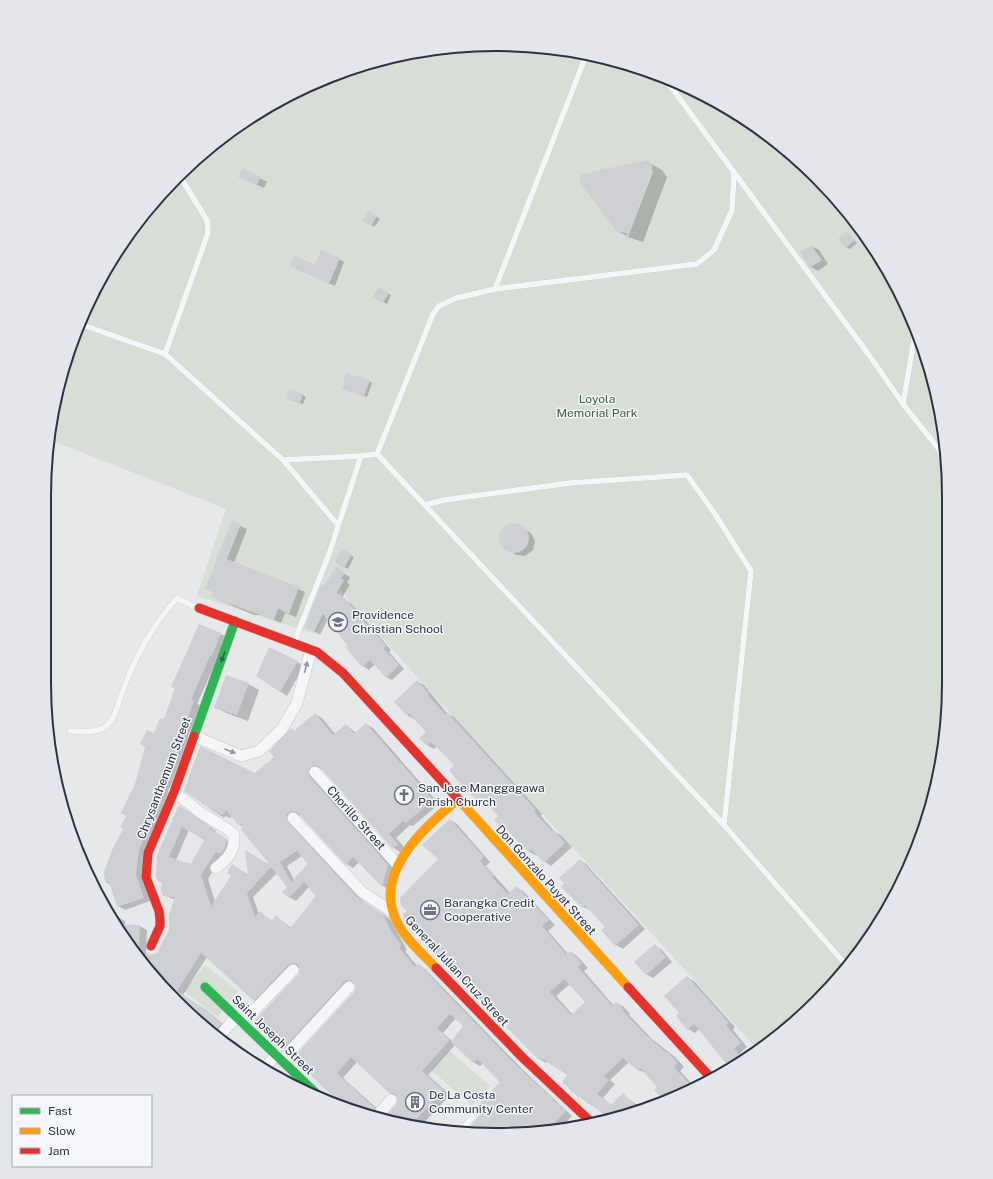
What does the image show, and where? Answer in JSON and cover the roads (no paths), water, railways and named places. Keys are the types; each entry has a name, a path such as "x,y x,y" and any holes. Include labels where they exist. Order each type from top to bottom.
{"street":[{"name":"Don Gonzalo Puyat Street","path":"199,608 294,642 324,656 360,690 456,800 708,1074"},
{"name":"Chrysanthemum Street","path":"151,946 160,926 160,911 146,877 146,862 148,853 174,792 235,620"},
{"path":"194,736 241,756 259,751 282,729 297,703 311,650"},
{"name":"Chorillo Street","path":"315,772 398,864"},
{"path":"174,792 201,813 229,830 234,835 231,854 216,868"},
{"name":"General Julian Cruz Street","path":"456,800 411,842 398,864 391,889 391,911 394,921 408,939 522,1056 587,1118"},
{"path":"293,818 362,892 391,911"},
{"path":"223,1034 293,970"},
{"name":"Saint Joseph Street","path":"205,987 303,1084"},
{"path":"269,1065 278,1058 349,987"},
{"path":"380,1113 391,1100"}],"lane":[{"path":"494,289 584,60"},
{"path":"671,87 869,355 903,404 939,450"},
{"path":"377,454 433,314 439,306 456,298 494,289 697,264 714,250 732,210 734,173"},
{"path":"165,354 208,233 207,220 182,180"},
{"path":"85,326 165,354 283,460 338,525"},
{"path":"903,404 915,346"},
{"path":"283,460 377,454"},
{"path":"377,454 724,825 843,962"},
{"path":"294,642 305,618 361,456"},
{"path":"425,505 444,500 570,484 686,475 715,514 751,571 724,825"},
{"path":"70,731 98,730 104,727 112,719 125,685 152,631 177,598 199,608"},
{"path":"464,1127 478,1111"}],"place":[{"name":"Providence Christian School","path":"338,622"},
{"name":"San Jose Manggagawa Parish Church","path":"404,795"},
{"name":"Barangka Credit Cooperative","path":"430,910"},
{"name":"De La Costa Community Center","path":"415,1102"}],"park label":[{"name":"Loyola Memorial Park","path":"597,406"}]}
